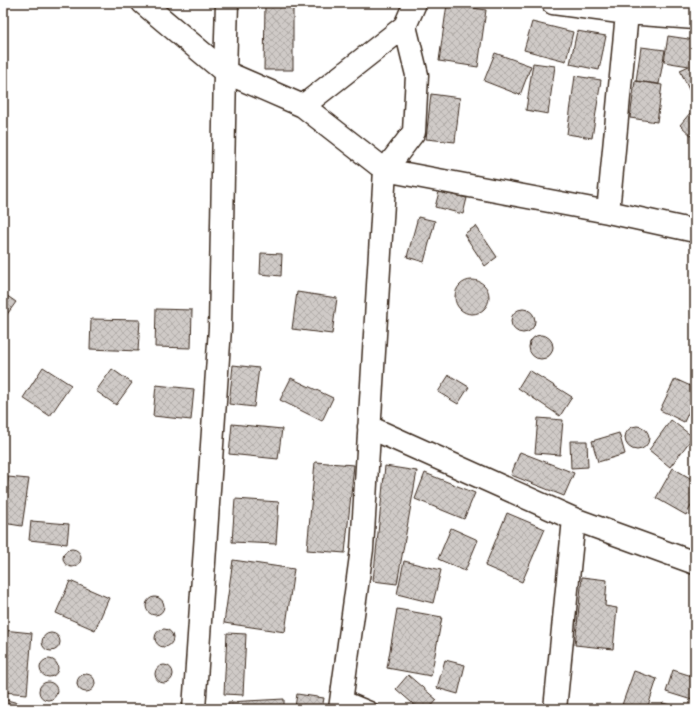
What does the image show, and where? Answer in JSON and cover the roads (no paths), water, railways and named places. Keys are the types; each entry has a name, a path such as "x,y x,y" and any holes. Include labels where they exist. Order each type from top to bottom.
{"street":[{"path":"143,3 225,72 303,106 385,170 608,212 695,231"},
{"path":"194,709 220,328 227,3"},
{"path":"303,106 406,26 415,3"},
{"path":"553,3 627,8 695,18"},
{"path":"608,212 627,8"},
{"path":"341,703 362,549 385,170 414,132 417,74 406,26"},
{"path":"369,427 574,519 695,562"},
{"path":"555,709 574,519"}],"lane":[{"path":"341,703 371,709"}]}
